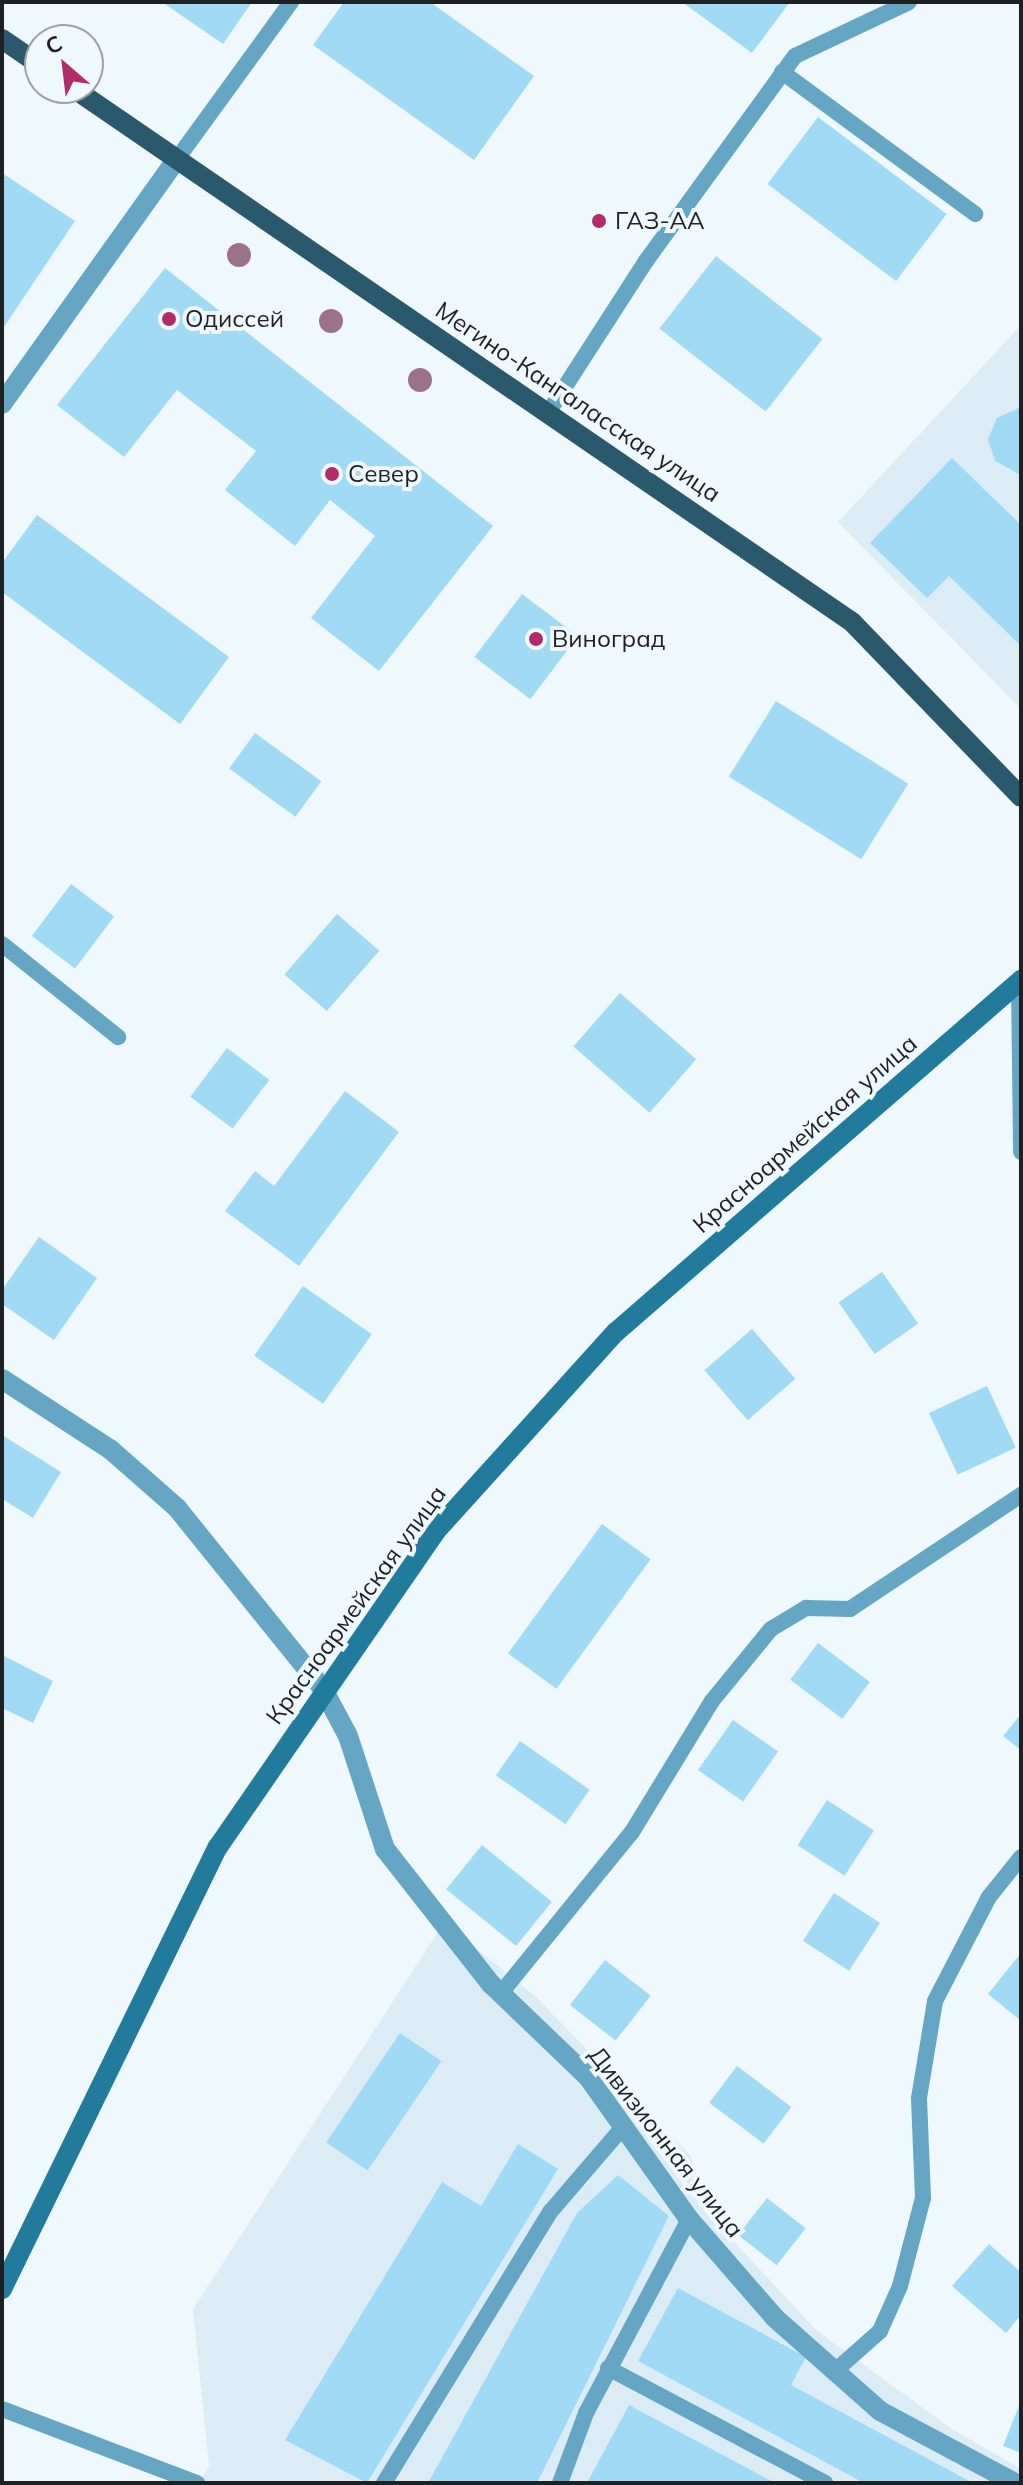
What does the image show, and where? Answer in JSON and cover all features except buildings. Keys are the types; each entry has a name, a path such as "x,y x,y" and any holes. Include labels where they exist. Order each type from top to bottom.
{"main road":[{"path":"2,39 24,54"},
{"name":"Мегино-Кангаласская улица","path":"96,104 852,622 1021,797"}],"street":[{"path":"2,404 177,159"},
{"name":"Красноармейская улица","path":"2,2289 218,1847 323,1689 435,1532 616,1332 1020,981"},
{"name":"Дивизионная улица","path":"2,1379 111,1450 177,1508 323,1689 348,1736 385,1849 501,1993 588,2077 689,2219 775,2318 880,2411 1015,2483"}],"lane":[{"path":"177,159 291,2"},
{"path":"548,413 782,72 836,32 906,3"},
{"path":"782,72 975,214"},
{"path":"2,944 118,1037"},
{"path":"1020,981 1021,1152"},
{"path":"501,1993 632,1832 712,1701 771,1629 806,1608 850,1609 1021,1495"},
{"path":"835,2371 880,2331 900,2286 923,2198 919,2098 935,2001 989,1897 1021,1857"},
{"path":"384,2483 551,2211 623,2127"},
{"path":"560,2483 608,2368 689,2219"},
{"path":"608,2368 825,2483"},
{"path":"2,2409 197,2483"}],"shaded area":[{"path":"1021,325 1021,709 838,522"},
{"path":"444,1923 534,1995 691,2156 701,2206 816,2330 952,2429 1021,2469 1021,2483 200,2483 209,2466 193,2309"}],"place":[{"name":"ГАЗ-АА","path":"599,221"},
{"name":"Одиссей","path":"169,319"},
{"name":"Север","path":"332,474"},
{"name":"Виноград","path":"536,639"}]}
